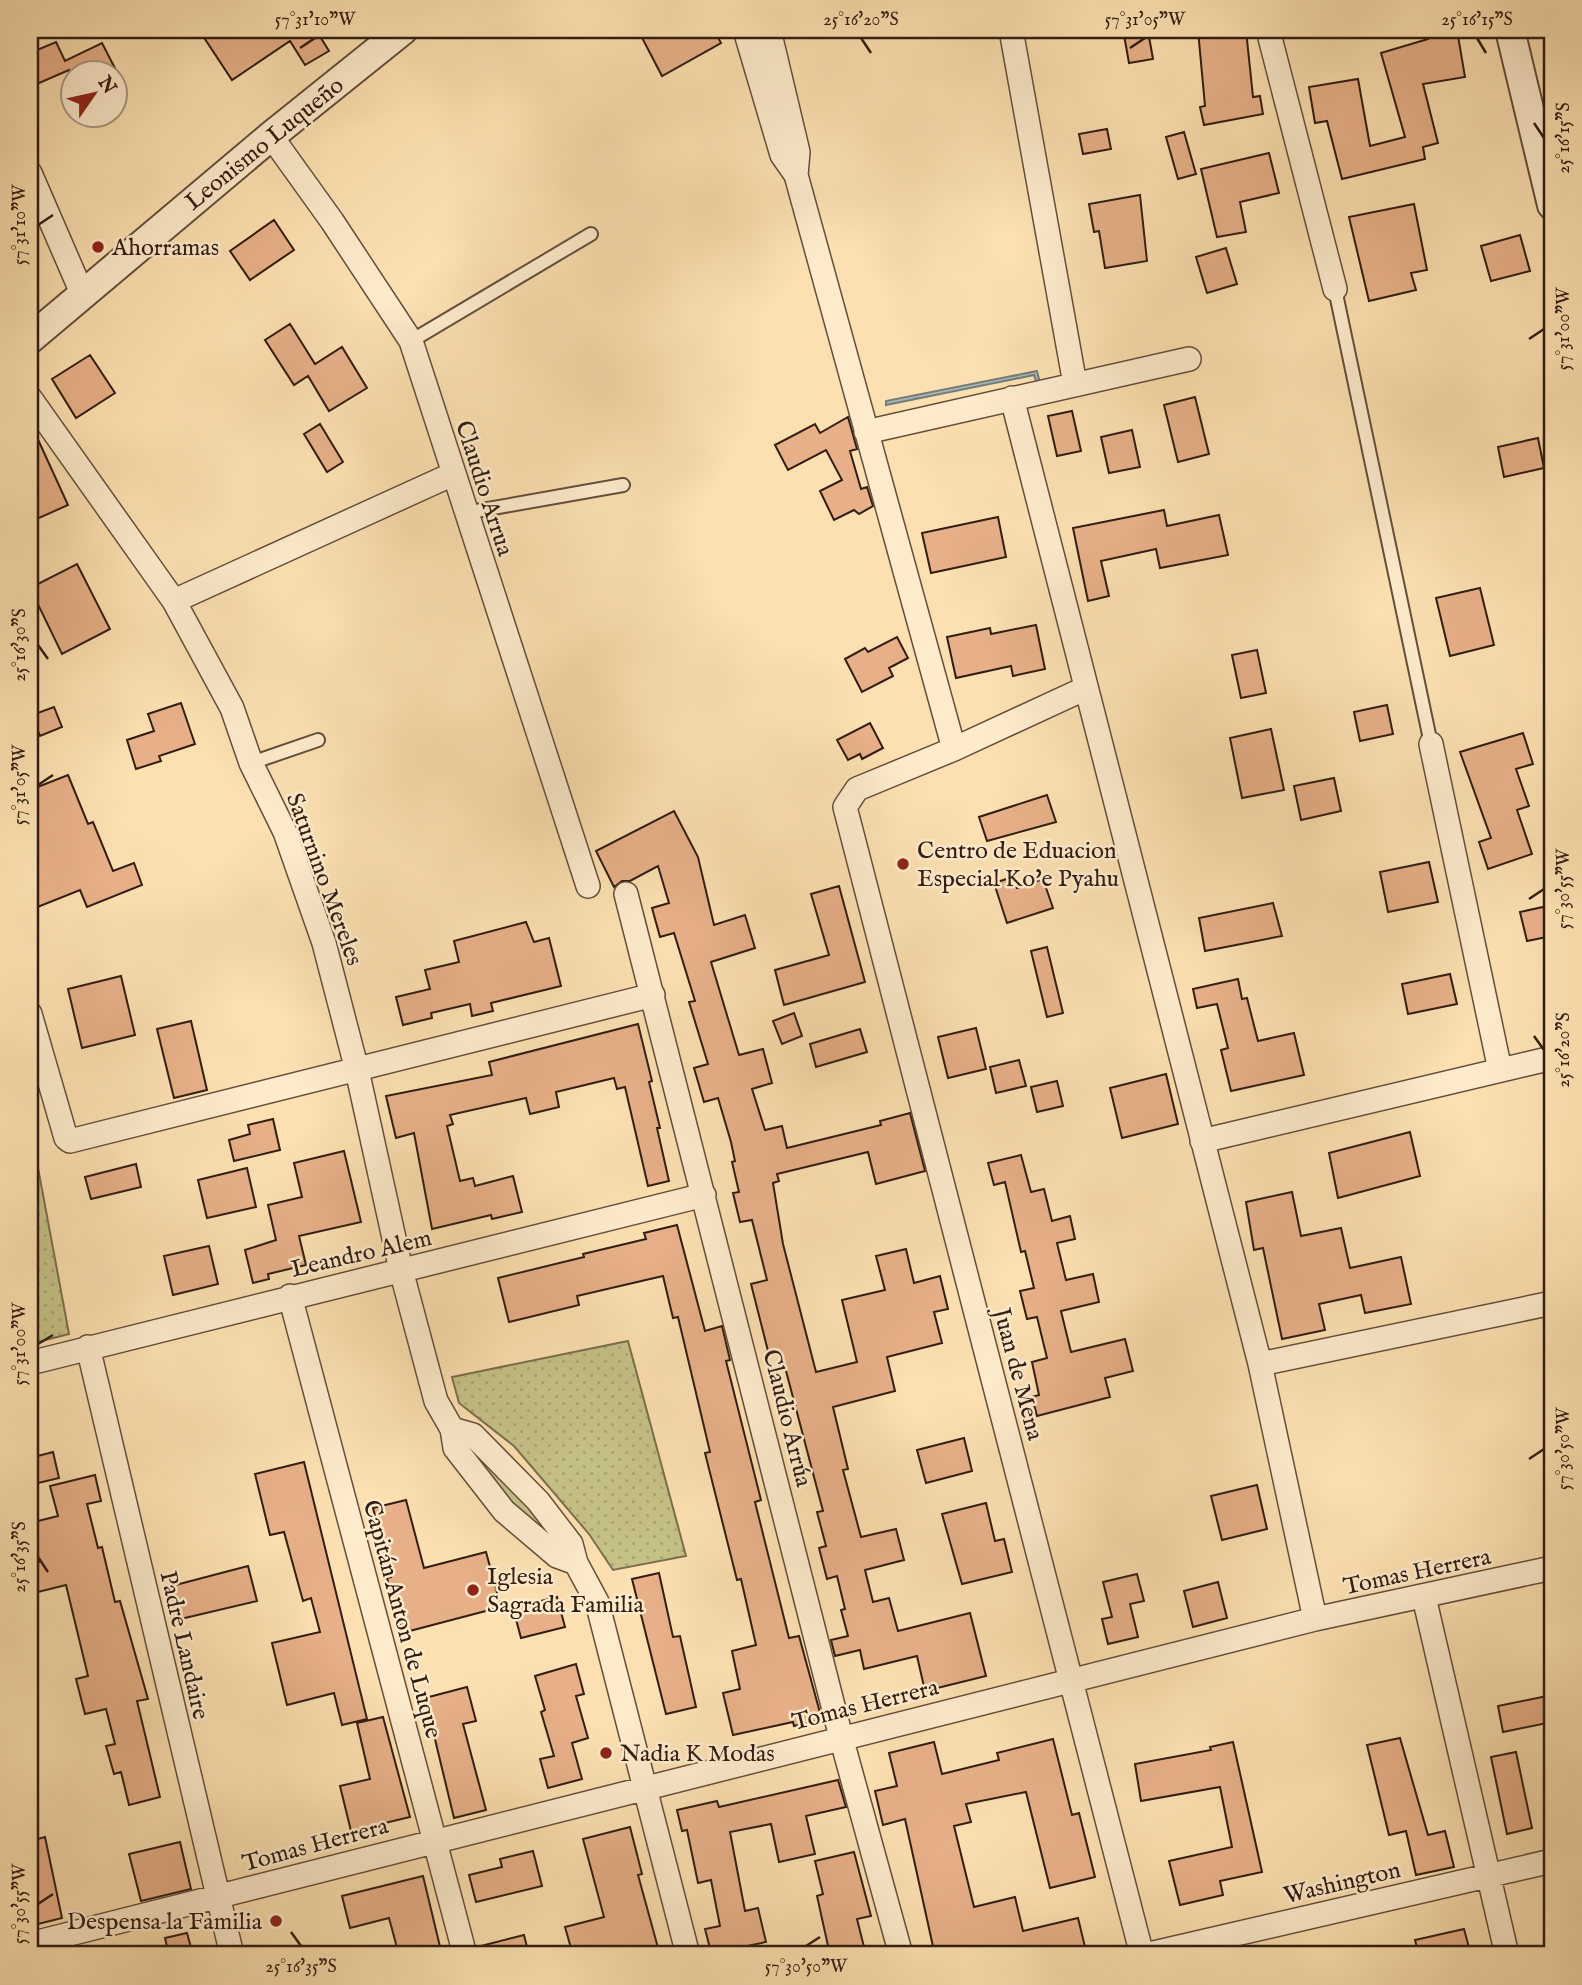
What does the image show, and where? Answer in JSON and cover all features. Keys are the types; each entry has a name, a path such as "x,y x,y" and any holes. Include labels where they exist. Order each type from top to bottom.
{"street":[{"name":"Leonismo Luqueño","path":"30,339 271,136 403,30"},
{"path":"745,30 782,155 796,176 954,749 1086,688"},
{"path":"769,30 798,152 796,176"},
{"path":"1011,30 1075,384"},
{"path":"1268,30 1335,289"},
{"path":"1510,30 1552,205"},
{"name":"Claudio Arrua","path":"271,136 332,221 411,341 588,886"},
{"path":"30,173 82,293"},
{"path":"866,432 1189,359"},
{"name":"Saturnino Mereles","path":"30,398 174,601 232,708 251,763 285,832 324,943 357,1070 401,1270 436,1401 452,1429 455,1448 492,1499 557,1556 576,1563"},
{"path":"1012,398 1260,1364 1315,1619"},
{"path":"174,601 453,474"},
{"path":"1431,744 1500,1070"},
{"name":"Juan de Mena","path":"954,749 857,789 845,807 1143,1955"},
{"name":"Claudio Arrúa","path":"626,894 841,1737 901,1955"},
{"path":"30,1014 66,1138 70,1141 653,995"},
{"path":"1202,1140 1552,1058"},
{"name":"Leandro Alem","path":"30,1363 290,1296 704,1195"},
{"name":"Capitán Anton de Luque","path":"290,1296 465,1955"},
{"path":"1260,1364 1552,1303"},
{"name":"Padre Landaire","path":"88,1347 232,1955"},
{"path":"452,1429 473,1435 520,1481 571,1544 576,1563 597,1602 688,1955"},
{"name":"Tomas Herrera","path":"30,1944 1071,1679 1315,1619 1552,1568"},
{"path":"1424,1597 1507,1955"},
{"name":"Washington","path":"1143,1955 1552,1861"}],"lane":[{"path":"411,341 591,234"},
{"path":"1335,289 1431,744"},
{"path":"466,513 623,485"},
{"path":"251,763 318,740"}],"green space":[{"path":"30,1125 69,1334 30,1344"},
{"path":"628,1341 686,1556 613,1570 589,1534 514,1446 459,1403 452,1377"},
{"path":"461,1440 510,1482 568,1551 499,1497"}],"water":[{"path":"1037,371 1040,383 1037,384 1034,375 886,405 886,401"}],"building":[{"path":"199,30 316,30 329,51 305,65 290,41 232,80"},
{"path":"638,30 714,30 721,43 662,76"},
{"path":"1198,30 1246,30 1253,97 1260,96 1263,114 1204,125 1200,107 1205,106"},
{"path":"1426,30 1457,30 1465,77 1423,84 1438,143 1423,147 1425,159 1342,179 1327,121 1315,123 1309,87 1358,79 1370,146 1405,137 1381,53 1428,39"},
{"path":"1148,31 1153,59 1129,63 1124,35"},
{"path":"56,42 65,60 60,60 60,74 30,87 30,53"},
{"path":"102,43 111,60 67,60"},
{"path":"1107,129 1111,149 1083,154 1079,134"},
{"path":"1184,132 1196,174 1178,179 1166,137"},
{"path":"1269,153 1279,193 1240,202 1246,232 1217,237 1201,169"},
{"path":"1140,195 1147,261 1105,268 1099,231 1094,232 1089,204"},
{"path":"1414,204 1427,270 1411,273 1416,290 1369,301 1349,217"},
{"path":"274,220 294,250 250,280 230,251"},
{"path":"1520,235 1530,271 1491,281 1481,246"},
{"path":"1226,248 1237,284 1207,293 1196,257"},
{"path":"290,324 315,364 342,347 367,388 329,411 308,376 294,385 265,340"},
{"path":"90,355 115,393 76,418 52,379"},
{"path":"1195,397 1209,454 1178,462 1164,405"},
{"path":"1072,411 1081,451 1057,456 1048,416"},
{"path":"848,417 857,449 850,451 861,489 867,487 873,506 859,514 854,510 834,520 820,491 842,480 826,450 788,470 775,445 815,424 820,433"},
{"path":"30,422 68,505 30,522"},
{"path":"320,424 343,462 327,472 304,434"},
{"path":"1132,430 1140,467 1109,473 1101,437"},
{"path":"1538,438 1544,468 1504,477 1498,447"},
{"path":"1164,510 1167,526 1219,515 1228,555 1160,568 1156,549 1101,561 1109,596 1088,601 1073,528"},
{"path":"998,517 1006,557 931,573 922,533"},
{"path":"77,564 110,629 62,654 30,588"},
{"path":"1480,588 1494,645 1450,656 1436,598"},
{"path":"1036,625 1045,669 1013,676 1011,666 956,678 947,637 990,628 991,634"},
{"path":"897,637 908,658 889,668 893,676 862,692 845,659 865,648 868,652"},
{"path":"1257,650 1266,693 1241,698 1232,655"},
{"path":"181,703 195,744 159,756 161,761 136,769 127,740 154,731 148,714"},
{"path":"1387,705 1393,734 1360,741 1354,712"},
{"path":"54,707 62,727 40,736 32,715"},
{"path":"870,723 883,748 862,759 860,754 848,760 837,740"},
{"path":"1271,729 1284,790 1242,798 1230,738"},
{"path":"1523,733 1533,764 1516,769 1529,806 1517,810 1532,854 1488,869 1479,842 1491,838 1460,752"},
{"path":"68,775 88,824 93,822 113,871 134,863 142,885 87,907 80,890 30,910 30,790"},
{"path":"1334,778 1341,811 1301,820 1294,786"},
{"path":"1047,795 1056,822 987,841 979,817"},
{"path":"674,811 698,857 714,925 745,915 755,948 711,962 739,1055 763,1049 772,1083 752,1089 765,1130 782,1126 787,1148 881,1125 880,1121 910,1113 925,1171 876,1184 868,1152 777,1174 779,1181 773,1183 783,1244 816,1372 857,1362 842,1300 885,1290 876,1256 906,1249 914,1283 940,1276 948,1309 934,1312 942,1343 887,1357 895,1391 833,1407 848,1469 843,1470 861,1537 896,1529 904,1560 865,1570 873,1602 889,1598 898,1631 970,1613 986,1676 925,1691 917,1656 864,1669 860,1650 835,1656 831,1640 848,1636 841,1610 845,1609 837,1576 827,1579 819,1548 826,1546 817,1512 823,1511 781,1352 769,1355 751,1284 767,1280 752,1220 740,1222 733,1193 739,1192 732,1162 735,1161 731,1142 718,1098 704,1102 694,1068 708,1064 689,1002 695,1001 674,933 660,937 652,908 669,903 658,866 614,887 596,851"},
{"path":"1429,862 1438,902 1388,912 1380,872"},
{"path":"1013,877 1017,888 1043,879 1053,908 1007,923 994,883"},
{"path":"839,886 865,982 784,1005 775,970 829,955 811,894"},
{"path":"1273,903 1282,936 1205,951 1199,918"},
{"path":"1552,905 1552,936 1527,941 1520,912"},
{"path":"526,922 534,942 549,938 561,986 491,1003 493,1011 472,1016 470,1004 431,1013 432,1018 403,1025 396,997 430,989 425,970 459,962 454,941"},
{"path":"1047,947 1063,1013 1047,1017 1031,951"},
{"path":"1450,974 1457,1004 1408,1014 1402,984"},
{"path":"121,976 135,1035 82,1048 68,989"},
{"path":"1238,979 1242,999 1247,998 1258,1041 1294,1033 1304,1075 1231,1091 1221,1050 1228,1048 1217,1004 1197,1008 1193,989"},
{"path":"794,1013 802,1036 782,1044 773,1021"},
{"path":"191,1021 207,1090 174,1098 157,1029"},
{"path":"638,1024 652,1081 649,1082 669,1181 648,1186 625,1087 617,1089 614,1078 556,1092 559,1107 530,1114 526,1098 450,1115 453,1124 447,1126 460,1181 473,1178 475,1186 513,1176 522,1212 492,1219 491,1215 432,1229 414,1133 396,1138 386,1096 492,1075 489,1062"},
{"path":"976,1028 986,1069 948,1078 938,1037"},
{"path":"860,1029 867,1052 816,1067 810,1044"},
{"path":"1019,1060 1026,1086 996,1093 990,1067"},
{"path":"1166,1074 1178,1124 1122,1138 1110,1088"},
{"path":"1057,1081 1063,1106 1037,1112 1031,1087"},
{"path":"273,1119 280,1150 234,1161 229,1140 250,1134 248,1125"},
{"path":"1410,1132 1420,1176 1338,1198 1329,1153"},
{"path":"344,1151 361,1222 299,1236 306,1265 268,1274 269,1279 253,1283 245,1250 276,1240 268,1205 302,1197 294,1163"},
{"path":"1021,1155 1031,1192 1044,1189 1052,1221 1070,1216 1075,1239 1057,1243 1066,1280 1093,1274 1099,1302 1061,1311 1071,1352 1125,1339 1133,1371 1105,1378 1110,1397 1037,1416 1032,1397 1039,1395 1032,1362 1047,1358 1037,1317 1027,1319 1020,1291 1034,1288 1025,1251 1021,1252 1005,1182 994,1185 988,1163"},
{"path":"136,1164 141,1187 91,1199 85,1177"},
{"path":"247,1168 256,1207 207,1218 198,1180"},
{"path":"1292,1192 1301,1236 1341,1228 1350,1268 1401,1257 1411,1304 1365,1313 1361,1295 1319,1304 1325,1330 1282,1339 1263,1248 1254,1250 1246,1202"},
{"path":"677,1225 705,1331 722,1326 730,1360 726,1361 761,1500 755,1502 789,1638 799,1636 822,1720 794,1726 793,1722 733,1735 723,1693 740,1689 732,1651 756,1645 741,1579 737,1580 705,1453 710,1452 678,1317 673,1318 663,1276 577,1296 579,1305 509,1322 498,1278 646,1239 644,1233"},
{"path":"209,1246 218,1284 173,1295 164,1256"},
{"path":"964,1438 972,1471 926,1483 917,1450"},
{"path":"53,1452 59,1478 30,1485 30,1458"},
{"path":"304,1462 367,1719 342,1725 334,1693 287,1705 272,1643 320,1632 311,1598 303,1601 284,1532 270,1535 255,1474"},
{"path":"95,1475 101,1501 87,1504 98,1548 102,1547 115,1602 120,1601 148,1699 137,1701 160,1797 129,1805 121,1772 114,1774 106,1746 115,1744 106,1709 85,1714 76,1679 88,1676 66,1585 30,1594 30,1565 39,1562 30,1523 58,1516 50,1486"},
{"path":"1257,1485 1267,1529 1222,1540 1211,1496"},
{"path":"406,1500 424,1568 486,1552 501,1607 402,1633 387,1578 391,1577 373,1508"},
{"path":"986,1503 995,1541 1004,1539 1012,1572 962,1584 942,1514"},
{"path":"248,1566 257,1601 172,1621 164,1588"},
{"path":"659,1573 673,1637 680,1636 696,1707 666,1714 632,1579"},
{"path":"1137,1574 1144,1601 1130,1604 1138,1637 1108,1644 1102,1619 1112,1617 1103,1582"},
{"path":"1218,1582 1227,1618 1193,1627 1184,1591"},
{"path":"557,1597 565,1627 521,1638 513,1608"},
{"path":"576,1664 584,1694 576,1696 588,1738 572,1743 582,1779 548,1788 540,1759 554,1756 541,1712 545,1710 535,1676"},
{"path":"467,1687 476,1721 463,1724 486,1810 454,1818 425,1698"},
{"path":"1552,1695 1552,1722 1503,1732 1498,1706"},
{"path":"383,1717 410,1817 351,1831 340,1786 370,1779 357,1723"},
{"path":"1400,1738 1428,1835 1445,1831 1454,1867 1416,1875 1406,1831 1389,1835 1367,1745"},
{"path":"1053,1739 1072,1815 1079,1813 1095,1877 1050,1888 1026,1792 966,1804 971,1822 954,1826 974,1907 1015,1897 1023,1931 1078,1918 1085,1947 1052,1955 1032,1955 1030,1948 1001,1955 941,1955 940,1950 934,1951 905,1819 883,1825 875,1791 897,1786 889,1753 934,1742 942,1774 999,1760 997,1753"},
{"path":"1233,1742 1262,1872 1220,1881 1223,1895 1180,1905 1169,1861 1232,1847 1220,1787 1141,1801 1135,1764 1211,1750 1210,1747"},
{"path":"1516,1752 1532,1828 1507,1834 1491,1757"},
{"path":"838,1780 846,1807 806,1816 815,1854 779,1862 771,1824 730,1832 745,1911 758,1908 766,1942 747,1946 749,1955 730,1955 725,1949 711,1952 705,1929 720,1926 711,1880 698,1883 687,1830 682,1831 677,1810 717,1801 719,1807"},
{"path":"630,1827 642,1874 638,1875 660,1955 573,1955 565,1927 604,1917 583,1839"},
{"path":"45,1837 62,1918 30,1926 30,1841"},
{"path":"180,1842 191,1889 141,1901 129,1854"},
{"path":"533,1851 542,1886 476,1902 469,1875 502,1867 500,1859"},
{"path":"854,1852 871,1916 857,1919 865,1951 830,1955 817,1896 823,1894 815,1861"},
{"path":"423,1876 442,1955 399,1955 389,1918 350,1928 342,1896"},
{"path":"1464,1929 1471,1955 1419,1955 1415,1940"},
{"path":"187,1933 193,1955 169,1955 165,1938"},
{"path":"524,1935 529,1955 479,1955 477,1947"}],"place":[{"name":"Ahorramas","path":"98,247"},
{"name":"Centro de Eduacion Especial Ko'e Pyahu","path":"903,864"},
{"name":"Iglesia Sagrada Familia","path":"473,1590"},
{"name":"Nadia K Modas","path":"606,1753"},
{"name":"Despensa la Familia","path":"276,1921"}]}
